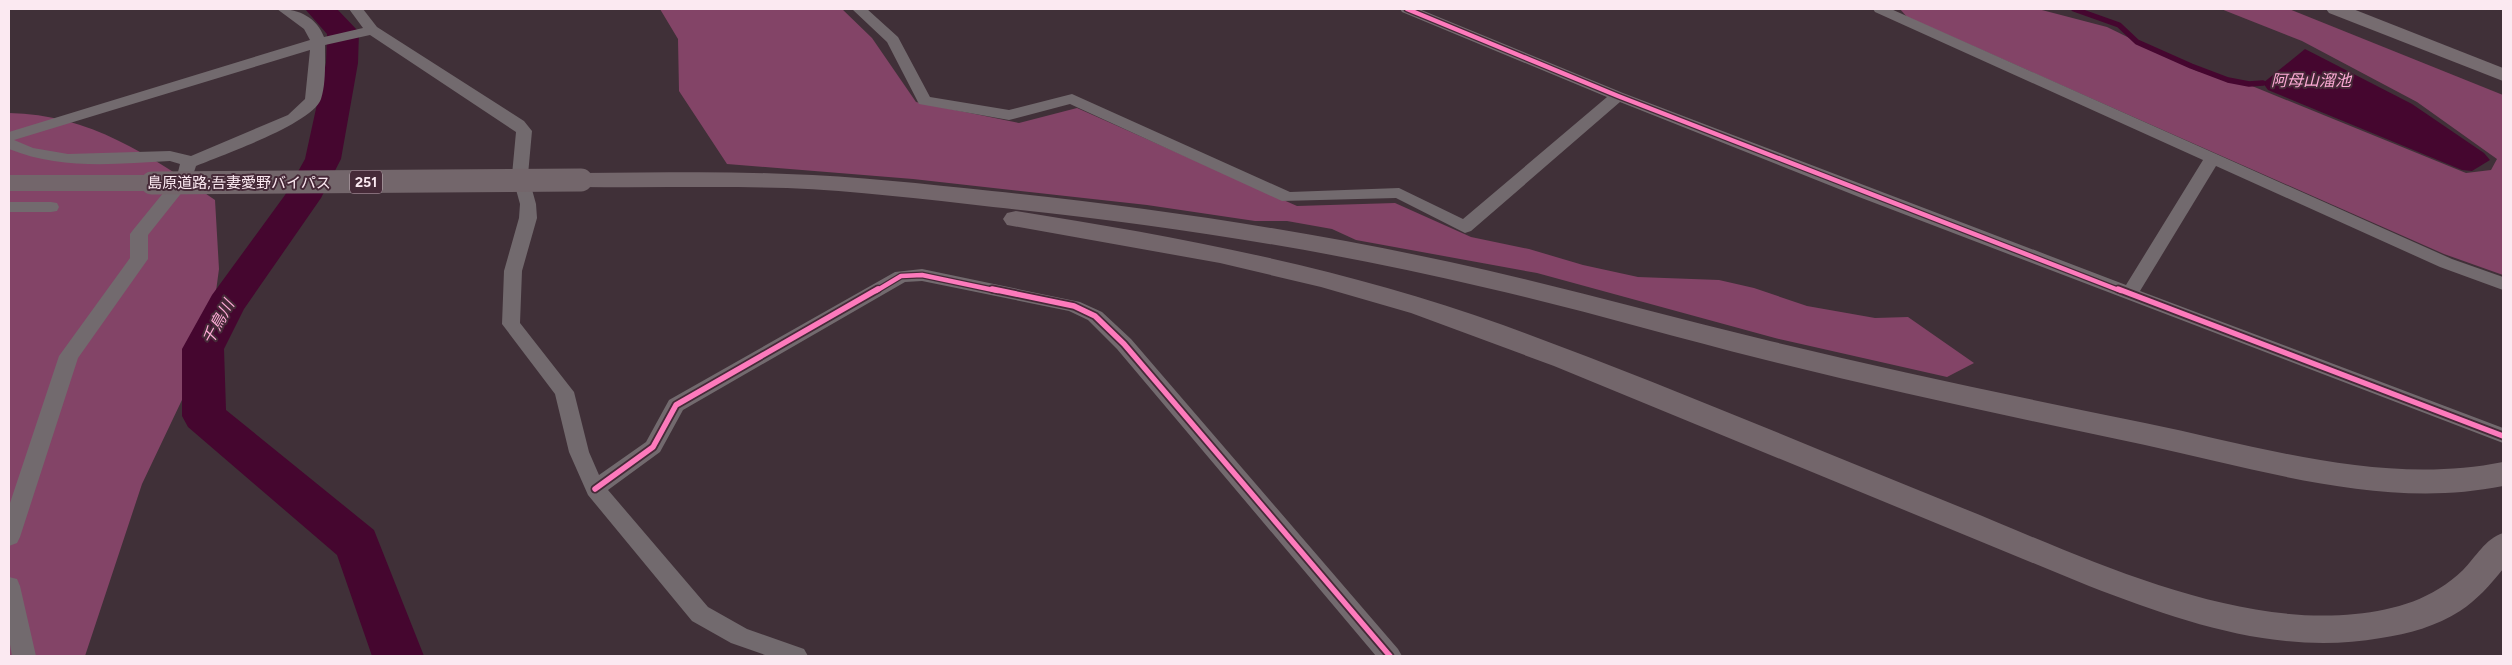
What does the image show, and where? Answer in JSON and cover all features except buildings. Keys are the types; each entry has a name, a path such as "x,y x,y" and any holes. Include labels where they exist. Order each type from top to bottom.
{"highway":[{"name":"島原道路;吾妻愛野バイパス","path":"9,183 581,180 679,182"},
{"path":"679,182 787,182 879,187 1098,210 1226,229 1355,251 1487,278 1765,350 1978,399 2322,471 2383,480 2430,484 2468,481 2503,474"},
{"path":"679,182 895,201 1103,232 1212,253 1330,281 1420,306 1532,346 2156,598 2213,615 2273,627 2329,631 2377,626 2420,616 2455,596 2483,571 2503,546"}],"street":[{"path":"9,536 69,356 139,259 139,234 185,176 189,163 303,112 313,99 321,42 315,33 284,9"},
{"path":"356,9 367,32 518,124 524,131 520,175 528,204 528,218 513,271 512,324 564,392 579,452 594,489 700,614 739,636 796,656"},
{"path":"859,9 893,40 924,101 1009,116 1072,100 1288,196 1398,193 1464,227 1618,96"},
{"path":"1407,9 1618,96 1856,190 2502,435"},
{"path":"1880,9 2446,263 2503,284"},
{"path":"2336,9 2503,75"},
{"path":"9,137 321,42 367,32"},
{"path":"9,144 27,152 46,156 75,159 170,156 182,158 189,163"},
{"path":"2130,293 2213,157"},
{"path":"9,207 51,207"},
{"path":"594,489 653,447 676,405 901,276 922,275 1064,304 1085,310 1095,316 1124,344 1390,656"},
{"path":"9,586 24,656"}],"shaded area":[{"path":"660,9 842,9 872,38 916,102 1019,123 1077,108 1297,206 1395,203 1471,237 1529,249 1583,265 1638,277 1719,280 1754,288 1807,306 1875,318 1908,317 1974,363 1947,377 1775,338 1537,273 1356,240 1332,229 1287,221 1255,221 1147,205 913,179 727,164 679,91 678,39"},
{"path":"1900,9 2038,9 2107,27 2197,71 2252,86 2466,173 2491,170 2497,159 2417,102 2302,41 2221,9 2289,9 2503,95 2503,275 2444,254 1907,17"},
{"path":"9,113 38,115 92,129 143,153 215,200 219,269 209,343 142,484 85,656 9,656"}],"water":[{"name":"阿母山溜池","path":"2305,49 2412,104 2484,153 2490,160 2472,171 2462,170 2268,90 2263,83"}],"waterway":[{"name":"千鳥川","path":"320,9 343,32 342,63 323,159 302,198 226,305 203,349 204,416 267,471 357,544 398,656"},
{"path":"2074,9 2119,25 2137,42 2191,66 2228,80 2249,84 2263,83"}],"cycle path":[{"path":"1407,9 1618,96 1865,193 2503,436"},
{"path":"595,489 653,447 676,405 901,276 922,275 1074,306 1095,316 1124,344 1390,656"}]}
